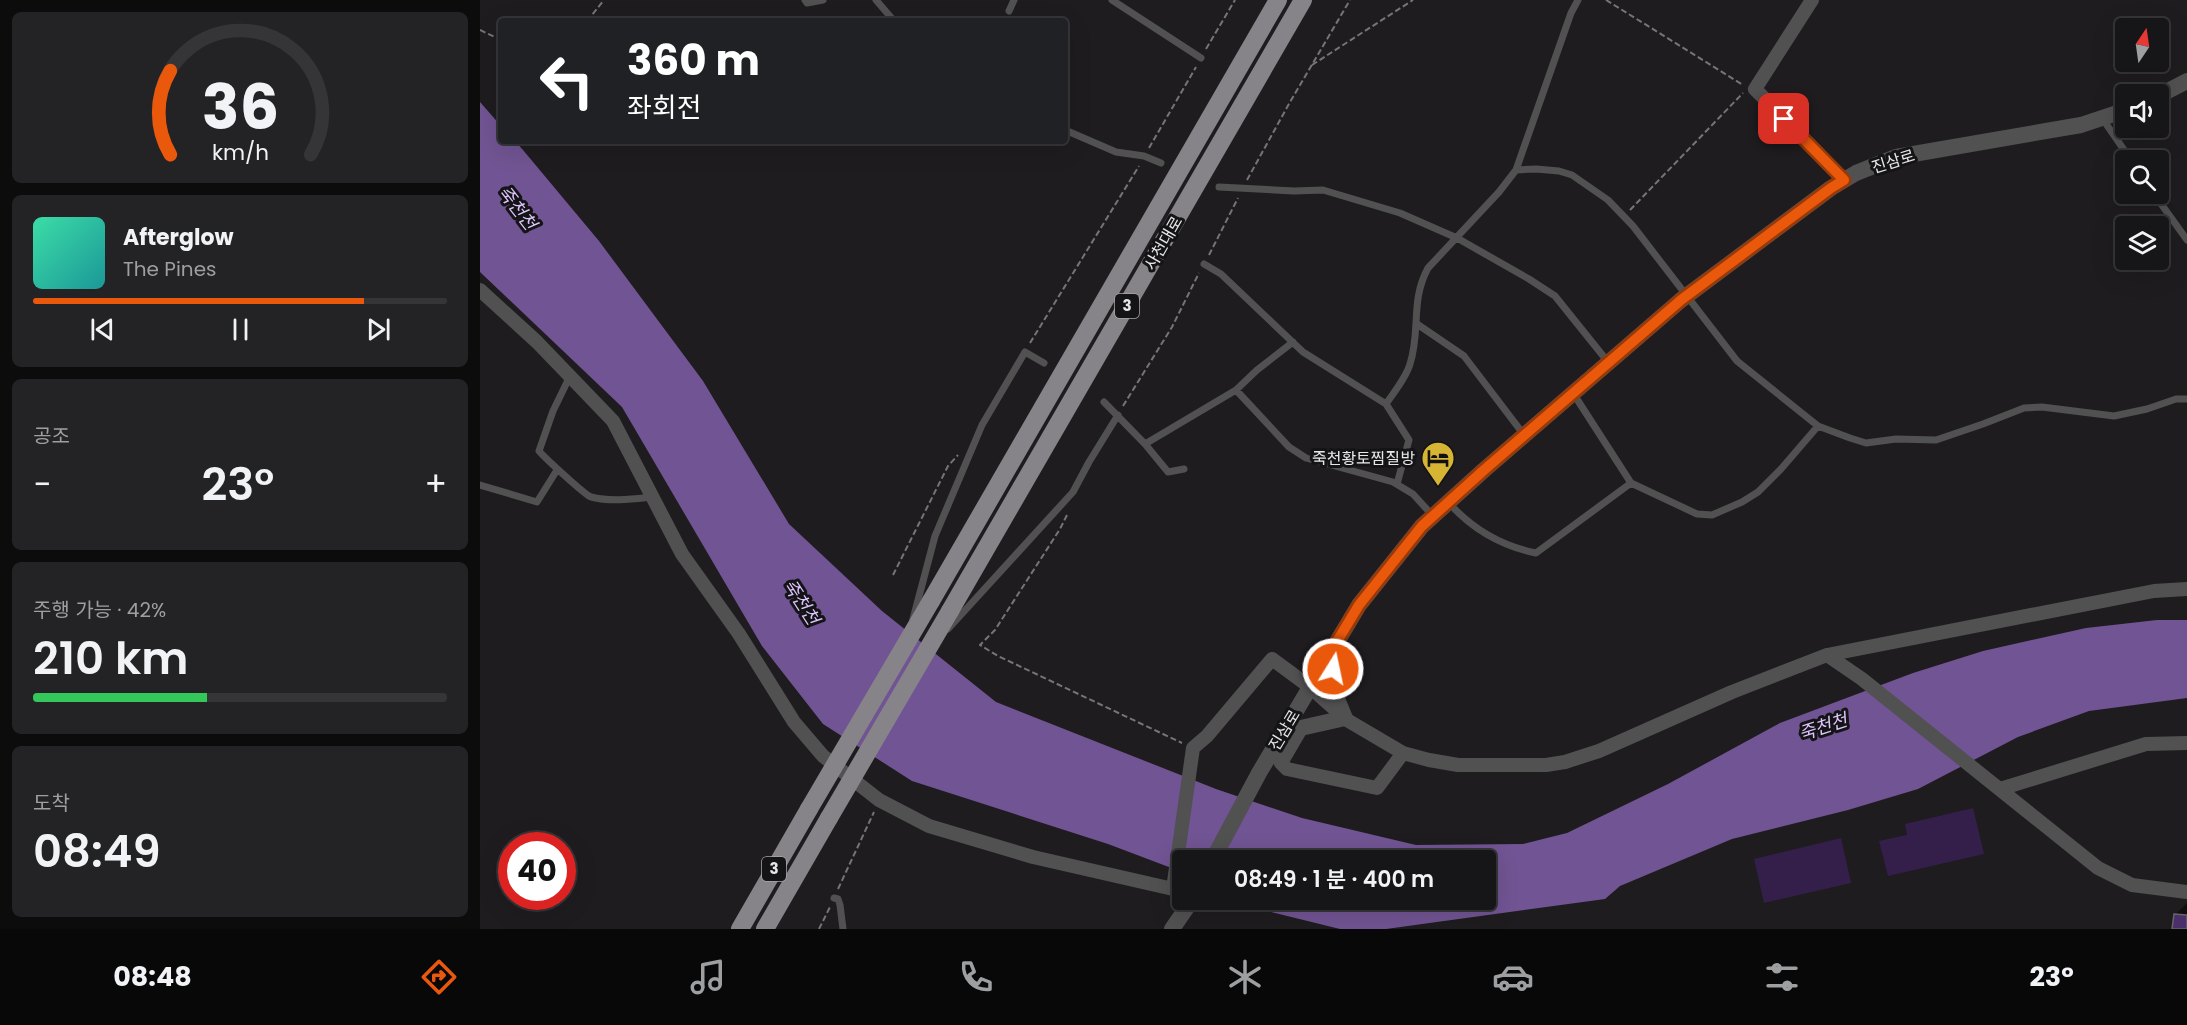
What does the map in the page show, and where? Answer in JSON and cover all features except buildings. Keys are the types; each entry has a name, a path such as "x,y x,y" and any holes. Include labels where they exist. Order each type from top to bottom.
{"main road":[{"name":"사천대로","path":"907,643 1278,0"},
{"name":"사천대로","path":"926,652 1303,0"},
{"name":"3","path":"740,929 907,643"},
{"name":"3","path":"765,929 926,652"}],"street":[{"path":"1812,0 1755,89 1844,180"},
{"path":"2169,90 2187,81"},
{"name":"진삼로","path":"1218,850 1259,773 1359,605 1404,548 1448,502 1687,296 1831,188 1856,173 1896,157 2081,125 2115,114"},
{"path":"480,290 537,342 613,422 682,554 739,634 794,722 823,756 879,801 929,826 1033,856 1172,885"},
{"path":"1181,850 1193,748 1207,735 1272,659 1310,687 1345,718 1403,753 1458,765 1523,765 1565,762 1599,751 1732,692 1827,655 2154,591 2187,589"},
{"path":"1333,648 1335,694 1345,718"},
{"path":"1827,655 1862,679 2098,868 2132,885 2187,892"},
{"path":"1283,732 1345,718"},
{"path":"1302,728 1281,763 1287,769 1377,788 1403,753"},
{"path":"2000,789 2146,744 2187,743"},
{"path":"1172,929 1185,910"}],"lane":[{"path":"805,0 807,3 823,0"},
{"path":"876,0 891,18"},
{"path":"1009,11 1014,0"},
{"path":"1113,0 1201,58"},
{"path":"1386,404 1410,366 1417,324 1416,297 1422,279 1428,268 1516,170 1571,13 1578,0"},
{"path":"2103,118 2124,150"},
{"path":"1068,131 1116,152 1144,156 1161,163"},
{"path":"1516,170 1559,171 1572,175 1608,200 1624,217 1737,361 1818,426 1866,443 1896,439 1936,440 2024,408 2042,407 2114,416 2147,409 2176,399 2187,399"},
{"path":"1219,187 1323,190 1400,213 1457,238 1555,296 1608,362"},
{"path":"2161,204 2187,240"},
{"path":"1204,264 1221,274 1303,352 1386,404 1394,413 1409,440 1396,484"},
{"path":"1417,324 1464,356 1524,435"},
{"path":"1145,444 1236,390 1293,342"},
{"path":"907,643 935,536 982,424 1024,352 1044,363"},
{"path":"570,376 553,411 539,451 589,497 627,500 652,497"},
{"path":"1236,390 1289,447 1306,458 1379,477 1396,484 1413,494 1433,516"},
{"path":"1573,393 1631,483 1697,514 1712,515 1758,492 1818,426"},
{"path":"1104,402 1145,444 1168,472 1184,470"},
{"path":"926,652 1003,571 1073,492 1118,415"},
{"path":"480,485 537,502 557,470"},
{"path":"1448,502 1466,522 1488,535 1522,550 1536,553 1631,483"},
{"path":"834,898 838,899 840,905 843,929"}],"path":[{"path":"589,18 604,0"},
{"path":"1024,352 1144,156 1235,0"},
{"path":"1350,0 1312,65 1413,0"},
{"path":"1606,0 1739,84 1749,87 1624,217"},
{"path":"480,30 498,39"},
{"path":"893,575 948,466 960,452"},
{"path":"819,929 879,801"}],"shaded area":[{"path":"1973,808 1984,854 1888,876 1879,841 1907,835 1905,824"},
{"path":"1841,838 1851,883 1764,903 1754,859"}],"water":[{"name":"죽천천","path":"480,102 498,123 498,144 518,144 523,150 599,241 703,381 789,524 882,611 996,702 1216,789 1302,818 1416,845 1523,844 1567,833 1668,784 1780,723 1913,673 1983,651 2086,628 2157,620 2187,620 2187,698 2089,711 2018,737 1918,789 1848,810 1732,839 1620,886 1605,899 1386,929 1340,929 1263,910 1496,910 1496,850 1172,850 1172,868 1108,844 912,781 823,724 762,646 622,407 480,272"}],"place":[{"name":"죽천황토찜질방","path":"1438,487"}],"route":[{"path":"1333,669 1333,648 1359,605 1422,526 1681,300 1844,180 1784,119"}]}
